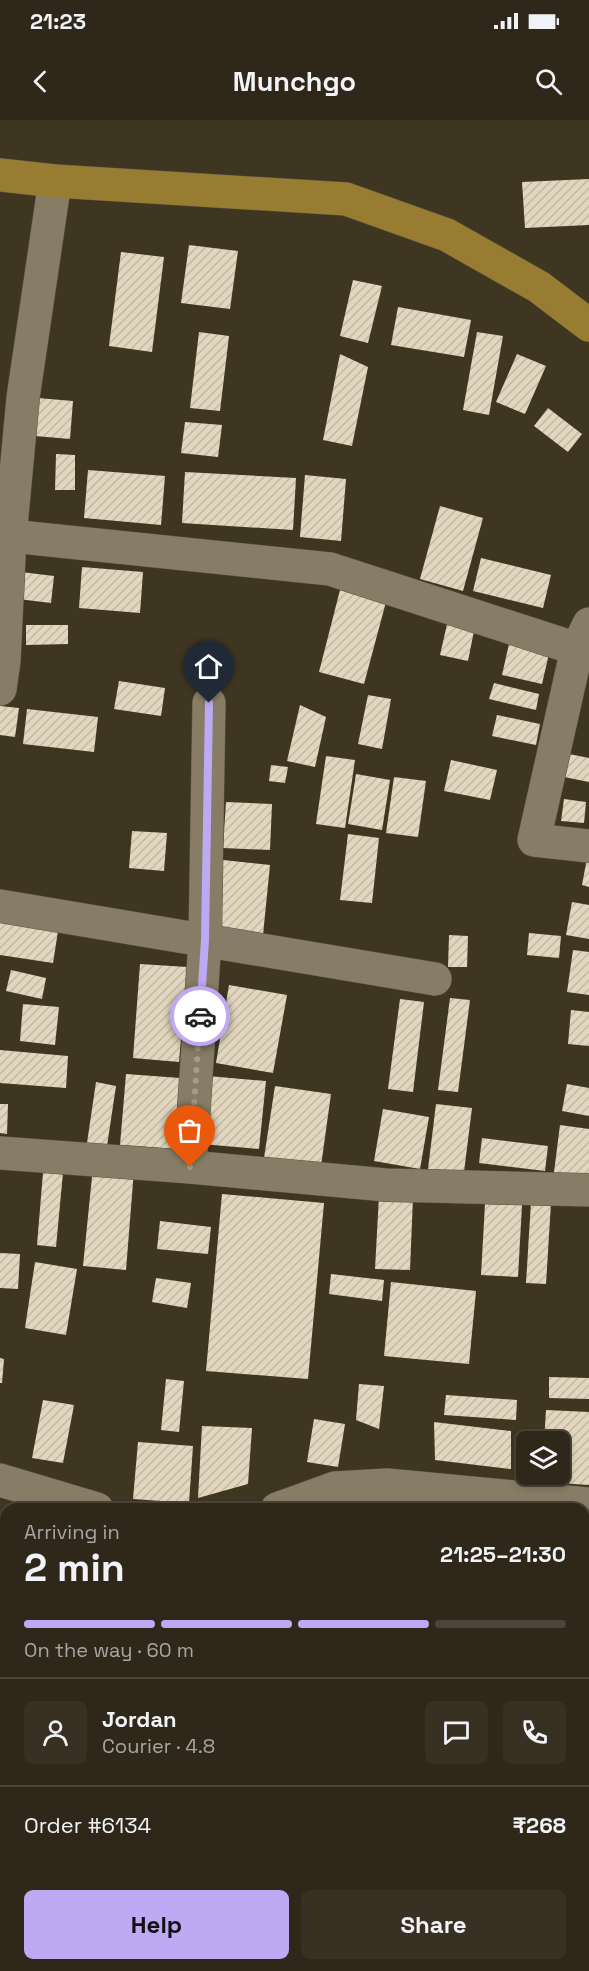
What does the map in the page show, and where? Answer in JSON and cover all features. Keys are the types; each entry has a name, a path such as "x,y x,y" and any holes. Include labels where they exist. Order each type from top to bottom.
{"main road":[{"path":"0,175 55,181 346,199 447,235 539,287 589,326"}],"street":[{"path":"1,671 11,397 55,181"},
{"path":"5,536 330,569 583,636 534,840 589,846"},
{"path":"190,1167 205,940 209,703"},
{"path":"0,906 435,979"},
{"path":"0,1153 386,1185 589,1190"},
{"path":"0,1480 77,1503"},
{"path":"294,1503 335,1488 387,1485 578,1503"}],"building":[{"path":"589,179 589,225 525,228 522,182"},
{"path":"189,245 238,251 230,309 181,303"},
{"path":"121,252 164,257 152,352 109,346"},
{"path":"353,280 382,286 368,343 340,336"},
{"path":"398,307 471,320 464,357 391,345"},
{"path":"199,332 229,336 220,411 190,408"},
{"path":"477,332 503,336 489,415 463,410"},
{"path":"340,354 368,367 352,446 323,440"},
{"path":"517,354 546,366 525,414 496,402"},
{"path":"38,398 73,401 70,439 35,436"},
{"path":"548,408 582,434 568,452 534,426"},
{"path":"185,422 222,425 218,457 181,453"},
{"path":"56,454 75,455 75,490 55,490"},
{"path":"88,470 165,476 161,525 84,518"},
{"path":"185,472 296,478 293,530 182,523"},
{"path":"305,475 346,479 341,541 300,537"},
{"path":"440,506 483,518 463,591 420,579"},
{"path":"481,558 551,575 543,608 473,591"},
{"path":"82,567 143,572 140,613 79,608"},
{"path":"21,572 54,576 51,603 18,599"},
{"path":"340,590 386,602 364,684 319,672"},
{"path":"448,620 475,626 468,661 440,655"},
{"path":"26,625 68,625 68,644 26,645"},
{"path":"511,635 551,645 542,684 502,675"},
{"path":"119,681 165,688 161,716 114,709"},
{"path":"494,683 539,694 536,710 489,699"},
{"path":"368,695 391,699 382,749 358,744"},
{"path":"300,705 326,717 315,767 287,761"},
{"path":"0,706 19,708 15,737 0,735"},
{"path":"27,709 98,717 94,752 23,744"},
{"path":"497,715 540,724 536,745 492,736"},
{"path":"564,753 589,758 589,782 559,776"},
{"path":"326,756 355,760 345,828 316,824"},
{"path":"451,760 497,770 490,800 444,791"},
{"path":"271,765 288,767 285,783 269,781"},
{"path":"356,774 390,780 382,830 348,824"},
{"path":"394,777 426,781 418,837 386,833"},
{"path":"564,799 586,802 584,823 561,821"},
{"path":"226,802 272,804 270,850 223,848"},
{"path":"132,831 167,833 164,871 129,868"},
{"path":"348,834 379,838 372,903 340,900"},
{"path":"589,853 589,887 582,885"},
{"path":"223,860 270,865 263,935 216,930"},
{"path":"572,902 589,905 589,939 566,935"},
{"path":"0,922 58,931 53,963 0,955"},
{"path":"529,933 561,936 559,958 527,955"},
{"path":"449,935 468,936 467,967 448,967"},
{"path":"573,950 589,952 589,995 567,992"},
{"path":"140,964 187,967 179,1062 133,1058"},
{"path":"11,970 46,978 42,999 6,991"},
{"path":"229,985 287,995 273,1073 216,1063"},
{"path":"450,998 470,1000 458,1092 438,1090"},
{"path":"400,999 424,1002 413,1092 388,1089"},
{"path":"23,1004 59,1007 55,1045 20,1041"},
{"path":"571,1010 589,1012 589,1046 568,1044"},
{"path":"0,1050 68,1056 66,1088 0,1083"},
{"path":"126,1074 180,1078 175,1149 120,1145"},
{"path":"208,1076 266,1081 259,1149 202,1144"},
{"path":"96,1082 116,1086 107,1146 87,1143"},
{"path":"567,1084 589,1088 589,1116 562,1111"},
{"path":"275,1086 331,1094 321,1166 264,1158"},
{"path":"0,1104 8,1104 7,1134 0,1133"},
{"path":"436,1104 472,1108 464,1172 428,1169"},
{"path":"383,1109 429,1117 420,1169 374,1161"},
{"path":"560,1125 589,1129 589,1185 553,1180"},
{"path":"482,1138 548,1146 545,1171 479,1163"},
{"path":"44,1161 64,1162 56,1247 37,1245"},
{"path":"93,1167 134,1170 126,1270 83,1266"},
{"path":"222,1194 324,1203 308,1379 206,1371"},
{"path":"379,1196 413,1197 410,1270 375,1269"},
{"path":"531,1202 551,1203 546,1284 526,1283"},
{"path":"485,1204 522,1205 518,1277 481,1275"},
{"path":"160,1221 211,1227 208,1254 157,1249"},
{"path":"0,1253 20,1254 18,1289 0,1288"},
{"path":"35,1262 77,1269 66,1335 25,1328"},
{"path":"331,1274 384,1280 382,1301 329,1294"},
{"path":"156,1278 191,1283 187,1308 152,1302"},
{"path":"391,1282 476,1291 469,1364 384,1356"},
{"path":"0,1358 4,1359 2,1383 0,1383"},
{"path":"549,1377 589,1378 589,1399 549,1398"},
{"path":"166,1379 184,1381 179,1432 161,1430"},
{"path":"359,1384 384,1386 379,1429 356,1420"},
{"path":"446,1395 517,1400 516,1420 444,1415"},
{"path":"43,1400 74,1405 63,1463 32,1458"},
{"path":"546,1410 589,1412 589,1485 570,1484 570,1431 545,1431"},
{"path":"314,1419 345,1424 338,1467 307,1462"},
{"path":"434,1422 511,1431 511,1469 435,1460"},
{"path":"202,1426 252,1428 248,1484 198,1498"},
{"path":"138,1442 193,1446 189,1503 133,1499"}],"way so far":[{"path":"190,1167 200,1016"}],"route":[{"path":"200,1016 205,940 209,703"}]}
